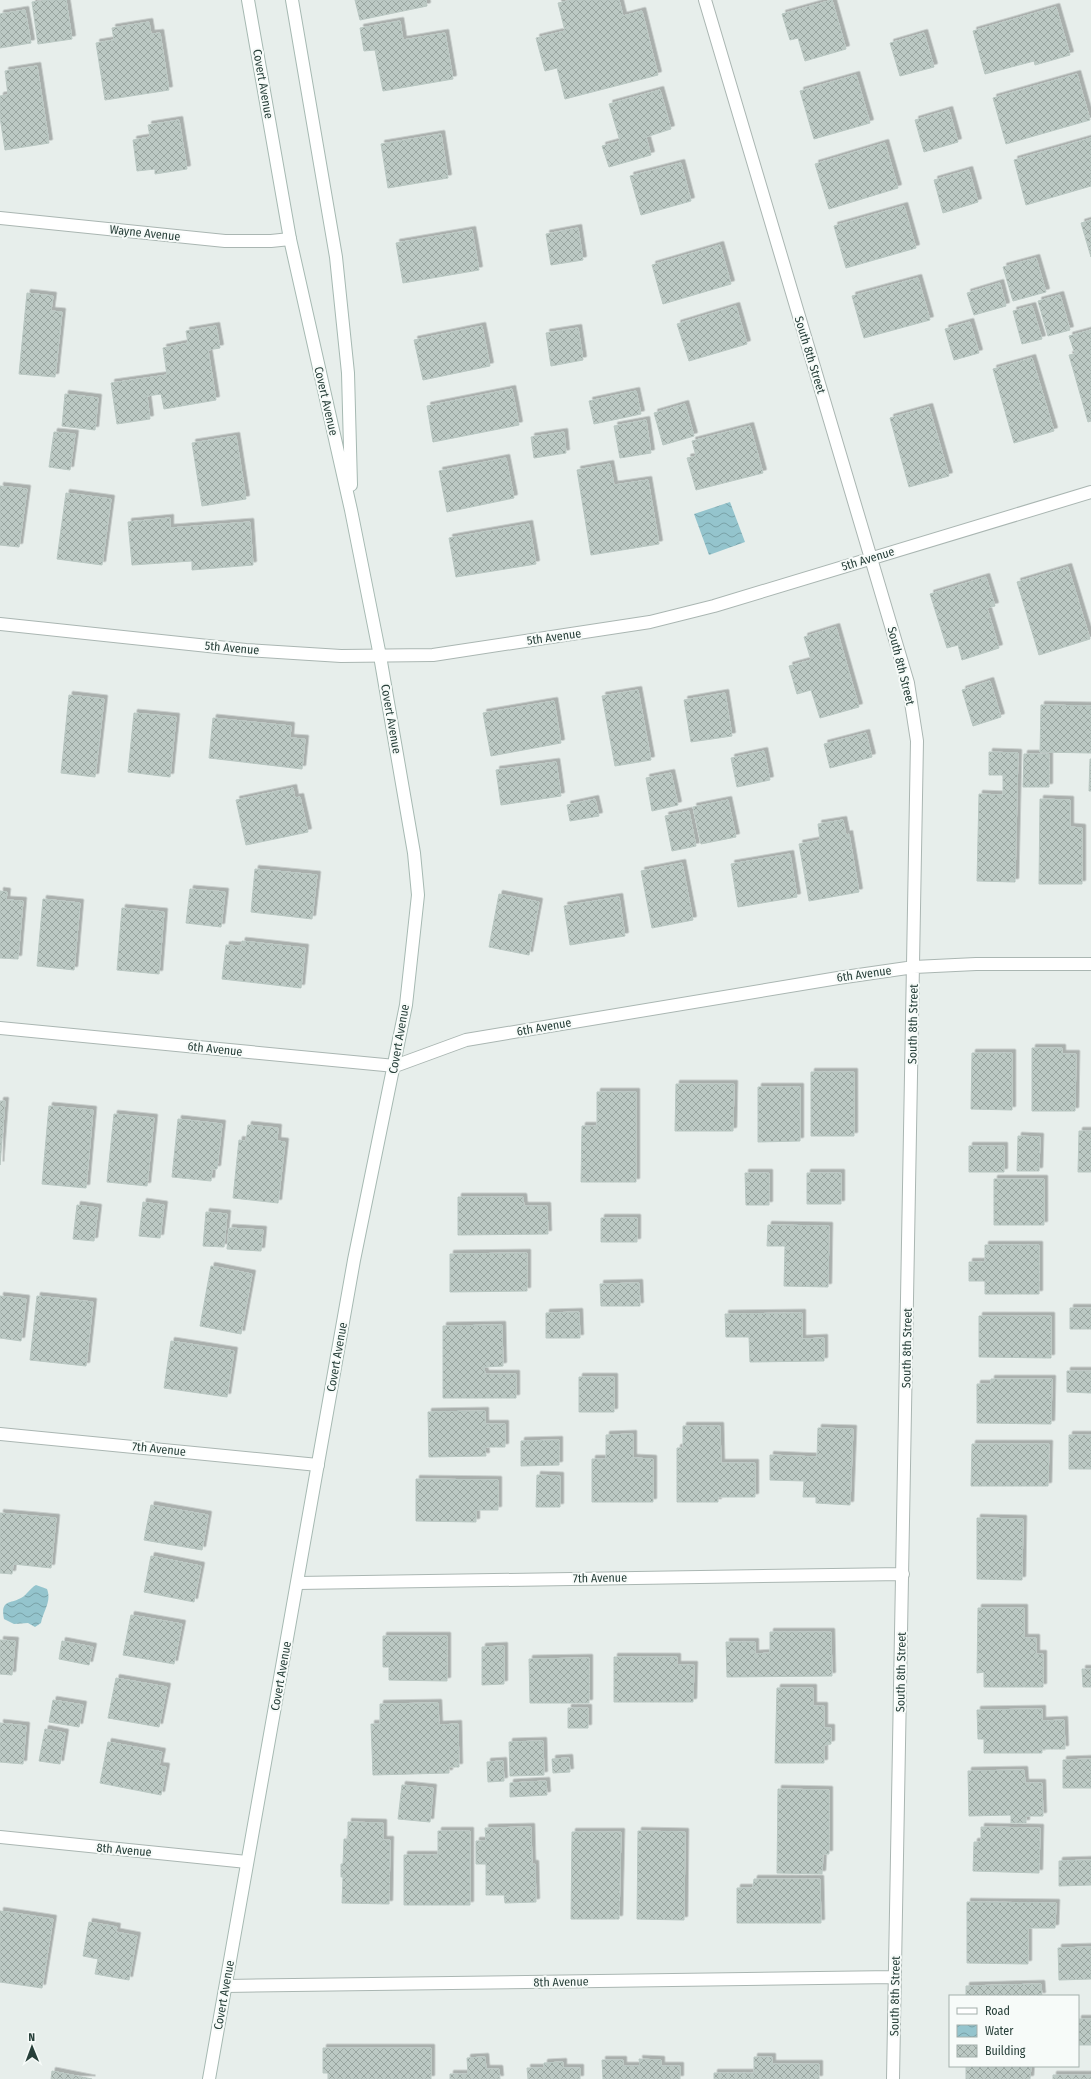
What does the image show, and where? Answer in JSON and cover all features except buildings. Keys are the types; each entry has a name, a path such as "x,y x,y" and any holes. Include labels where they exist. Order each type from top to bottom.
{"street":[{"name":"Covert Avenue","path":"209,2079 354,1260 395,1066 406,1004 415,932 417,880 380,656 351,510 290,239 248,0"},
{"path":"292,0 336,257 348,373 351,510"},
{"name":"South 8th Street","path":"704,0 908,683 917,741 893,2079"},
{"name":"Wayne Avenue","path":"0,218 225,241 271,241 290,239"},
{"name":"5th Avenue","path":"0,624 246,650 341,656 433,655 650,622 714,606 1091,492"},
{"name":"6th Avenue","path":"0,1028 395,1066 466,1040 838,978 914,968 976,964 1091,964"},
{"name":"7th Avenue","path":"0,1434 318,1465"},
{"name":"7th Avenue","path":"298,1583 902,1574"},
{"name":"8th Avenue","path":"0,1837 247,1862"},
{"name":"8th Avenue","path":"226,1986 895,1977"}],"water":[{"path":"730,502 745,542 709,555 694,514"},
{"path":"36,1585 47,1589 48,1594 48,1602 41,1623 35,1627 28,1623 14,1624 4,1619 3,1613 5,1605 23,1597"}]}
